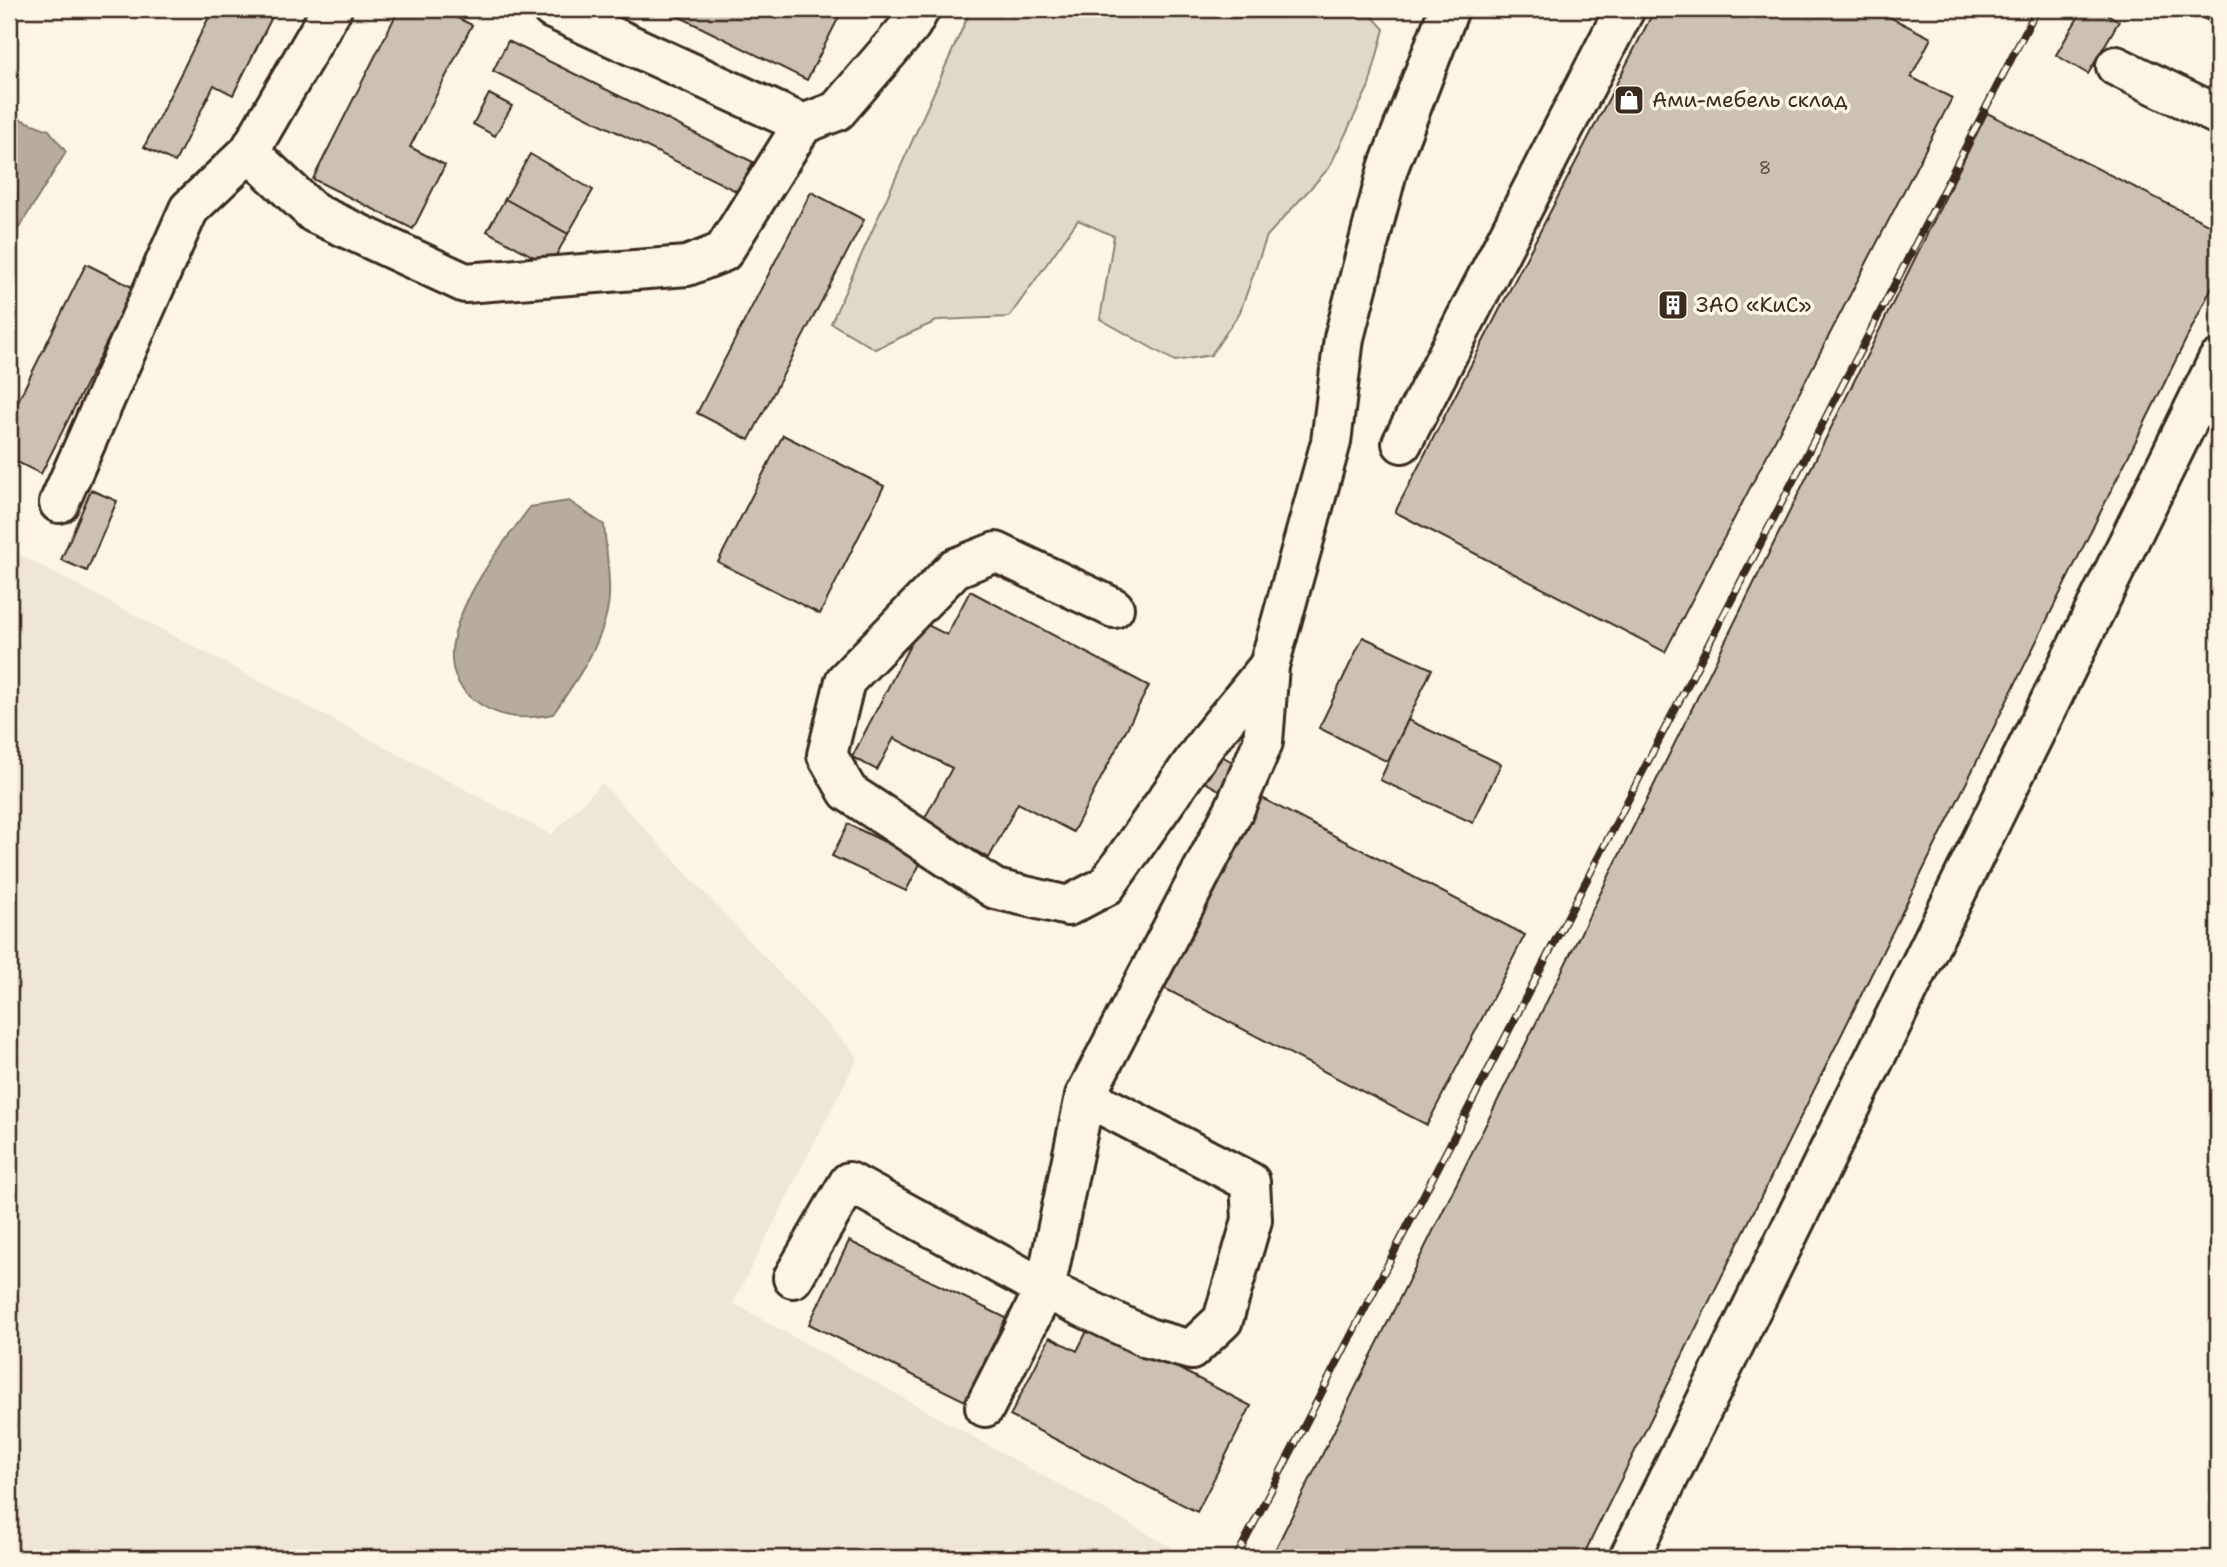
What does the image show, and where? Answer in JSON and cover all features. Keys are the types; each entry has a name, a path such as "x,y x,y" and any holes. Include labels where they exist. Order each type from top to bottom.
{"lane":[{"path":"59,503 189,209 249,152 332,9"},
{"path":"552,9 803,124"},
{"path":"249,152 314,213 464,283 687,266 723,252 803,124 836,111 911,25 920,9"},
{"path":"985,1407 1045,1289 1085,1096 1235,808 1263,741 1269,666 1331,442 1344,338 1388,168 1448,9"},
{"path":"1402,443 1625,9"},
{"path":"2116,66 2218,115"},
{"path":"1629,1558 2218,360"},
{"path":"1114,608 996,552 955,568 845,681 827,755 848,792 995,889 1068,906 1107,886 1211,737 1269,666"},
{"path":"793,1278 849,1182 1045,1289 1148,1338 1191,1350 1223,1320 1252,1220 1250,1182 1085,1096"}],"shaded area":[{"path":"971,9 1219,9 1229,18 1372,16 1384,29 1369,86 1329,168 1267,236 1240,312 1211,355 1175,361 1100,319 1114,236 1078,220 1009,317 939,320 875,349 831,323"},
{"path":"9,115 49,130 66,152 17,231 9,256"},
{"path":"569,501 604,525 609,596 603,628 589,658 553,714 521,717 492,711 473,699 457,679 452,655 456,629 482,574 530,507"},
{"path":"9,549 551,835 602,783 858,1057 733,1303 1171,1547 1166,1558 9,1558"}],"building":[{"path":"213,9 276,9 233,95 214,85 175,162 144,147"},
{"path":"399,9 439,9 472,25 410,147 445,165 413,229 313,179"},
{"path":"664,9 843,9 807,80"},
{"name":"ЗАО «КиС»","path":"1655,9 1874,9 1931,38 1911,77 1952,98 1665,652 1395,512"},
{"path":"2083,9 2099,9 2119,21 2088,74 2056,55"},
{"path":"2186,9 2218,9 2218,26"},
{"path":"508,41 753,162 738,192 493,71"},
{"path":"489,94 512,106 495,136 473,124"},
{"path":"1987,113 2218,229 2218,275 1582,1558 1271,1558"},
{"path":"530,154 593,190 568,234 505,199"},
{"path":"811,192 864,220 749,440 697,413"},
{"path":"505,199 568,234 550,266 487,231"},
{"path":"86,264 134,288 41,474 9,458 9,419"},
{"path":"783,435 884,486 820,614 718,562"},
{"path":"91,490 117,501 87,571 61,560"},
{"path":"970,591 1149,686 1073,832 1018,803 989,858 922,823 952,768 894,738 877,770 852,757 922,622 947,635"},
{"path":"1363,637 1432,669 1388,762 1319,728"},
{"path":"1408,720 1501,764 1473,823 1380,780"},
{"path":"1218,754 1236,764 1221,791 1203,781"},
{"path":"1258,796 1525,935 1427,1125 1160,986"},
{"path":"848,824 922,860 906,891 832,856"},
{"path":"849,1241 1006,1318 965,1401 809,1324"},
{"path":"1091,1323 1251,1406 1197,1512 1010,1416 1050,1337 1077,1351"}],"railway":[{"path":"1236,1558 2037,9"}],"place":[{"name":"Ами-мебель склад","path":"1629,100"},
{"name":"ЗАО «КиС»","path":"1673,305"}]}
